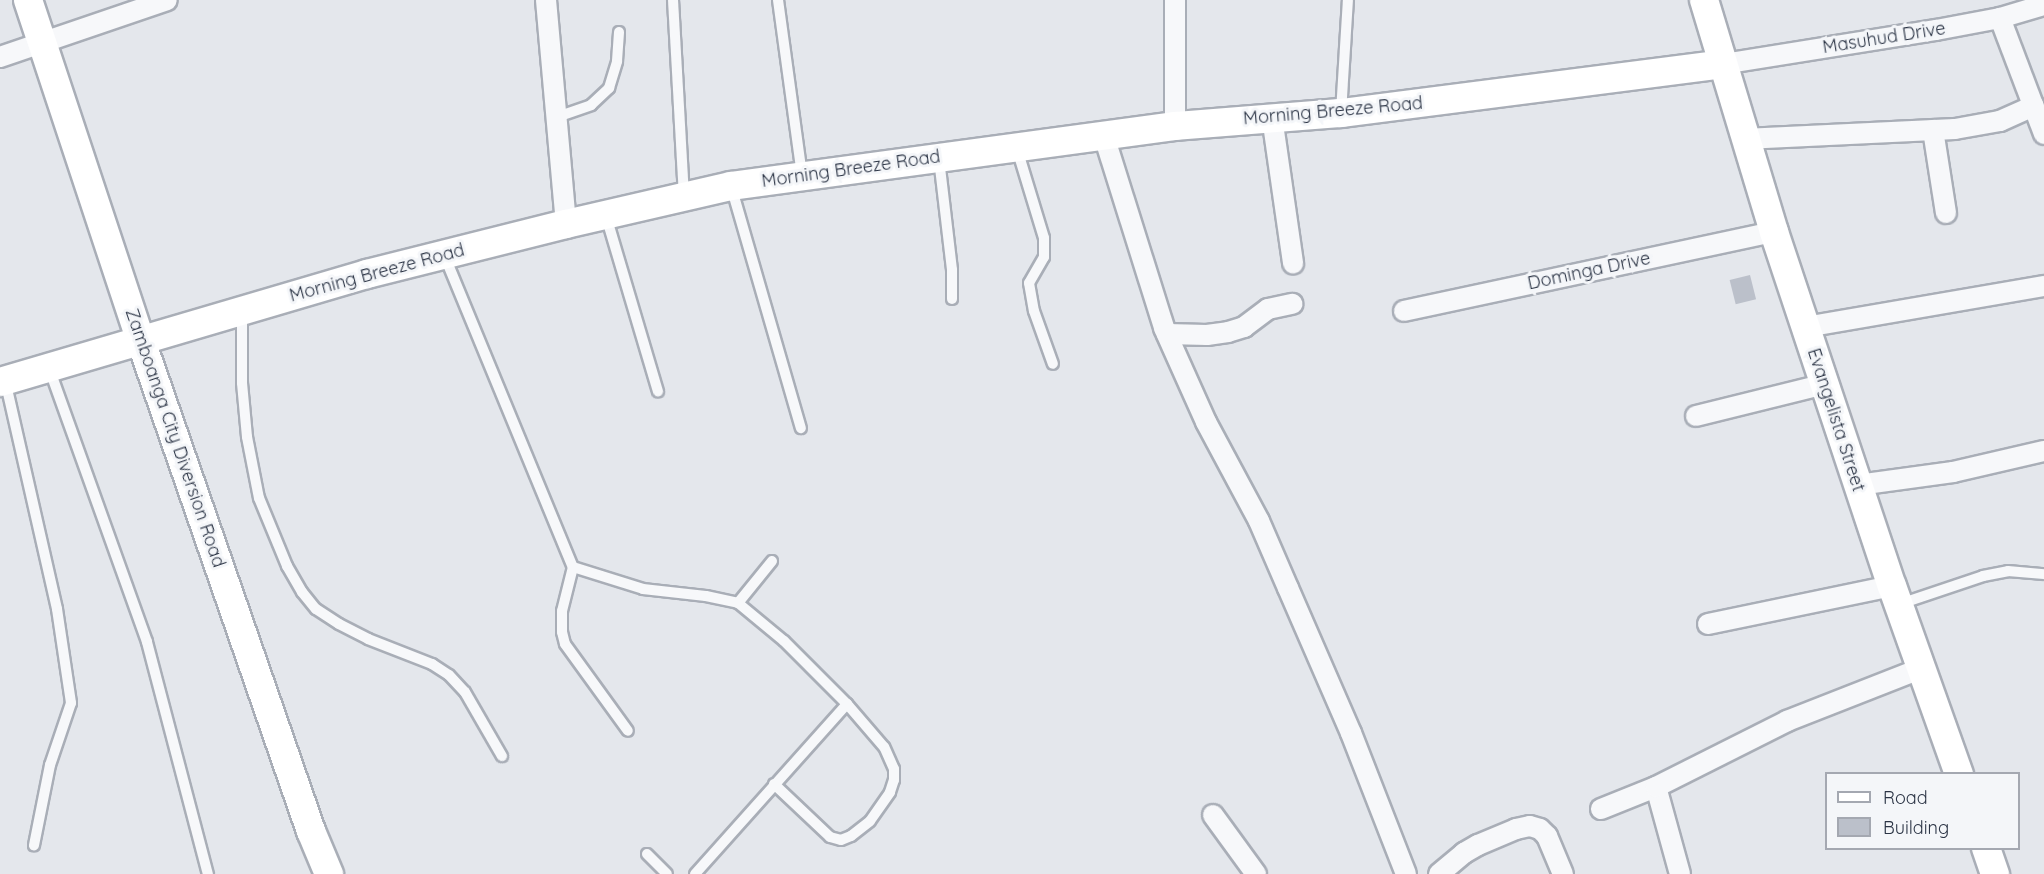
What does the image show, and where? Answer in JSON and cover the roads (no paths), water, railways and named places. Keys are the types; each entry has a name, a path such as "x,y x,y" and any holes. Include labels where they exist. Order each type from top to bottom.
{"main road":[{"name":"Zamboanga City Diversion Road","path":"28,0 141,341 329,874"},
{"name":"Evangelista Street","path":"1704,0 1744,139 1774,232 1920,669 1958,772"},
{"name":"Morning Breeze Road","path":"3,381 443,254 731,186 939,156 1175,126 1341,113 1723,64"},
{"path":"1986,850 1995,874"}],"street":[{"path":"0,57 167,0"},
{"path":"546,0 566,224"},
{"path":"1175,0 1175,126"},
{"name":"Masuhud Drive","path":"1723,64 2000,18 2044,5"},
{"path":"2000,18 2044,134"},
{"path":"1744,139 1980,126 2000,121 2034,106"},
{"path":"1272,117 1293,263"},
{"path":"1933,130 1946,213"},
{"path":"1104,136 1167,334 1206,422 1259,521 1351,733 1406,874"},
{"name":"Dominga Drive","path":"1404,311 1774,232"},
{"path":"1806,327 2044,286"},
{"path":"1167,334 1207,335 1228,332 1244,327 1268,309 1292,303"},
{"path":"1696,416 1825,384"},
{"path":"1858,485 1953,472 2044,451"},
{"path":"1708,624 1895,595"},
{"path":"1601,809 1656,787 1787,721 1920,669"},
{"path":"1656,787 1680,874"},
{"path":"1213,815 1256,874"},
{"path":"1439,874 1464,853 1478,845 1516,829 1530,826 1540,829 1547,836 1563,874"}],"lane":[{"path":"673,0 684,196"},
{"path":"778,0 802,175"},
{"path":"1341,113 1348,0"},
{"path":"557,117 591,105 609,88 617,61 619,32"},
{"path":"1016,147 1044,238 1044,257 1032,274 1029,283 1034,311 1053,364"},
{"path":"939,156 952,270 952,299"},
{"path":"731,186 801,428"},
{"path":"605,214 658,391"},
{"path":"443,254 573,567 562,611 562,632 565,644 628,731"},
{"path":"242,311 242,383 247,437 259,498 297,583 316,609 339,624 368,639 432,664 449,675 465,692 502,756"},
{"path":"48,368 147,642 208,874"},
{"path":"3,381 57,609 71,703 50,765 33,845"},
{"path":"738,603 772,561"},
{"path":"573,567 643,589 706,596 738,603 784,641 847,704 884,747 894,769 890,792 870,821 851,836 840,840 830,837 774,784"},
{"path":"1895,595 2008,571 2044,574"},
{"path":"695,874 847,704"},
{"path":"647,854 667,874"}]}
